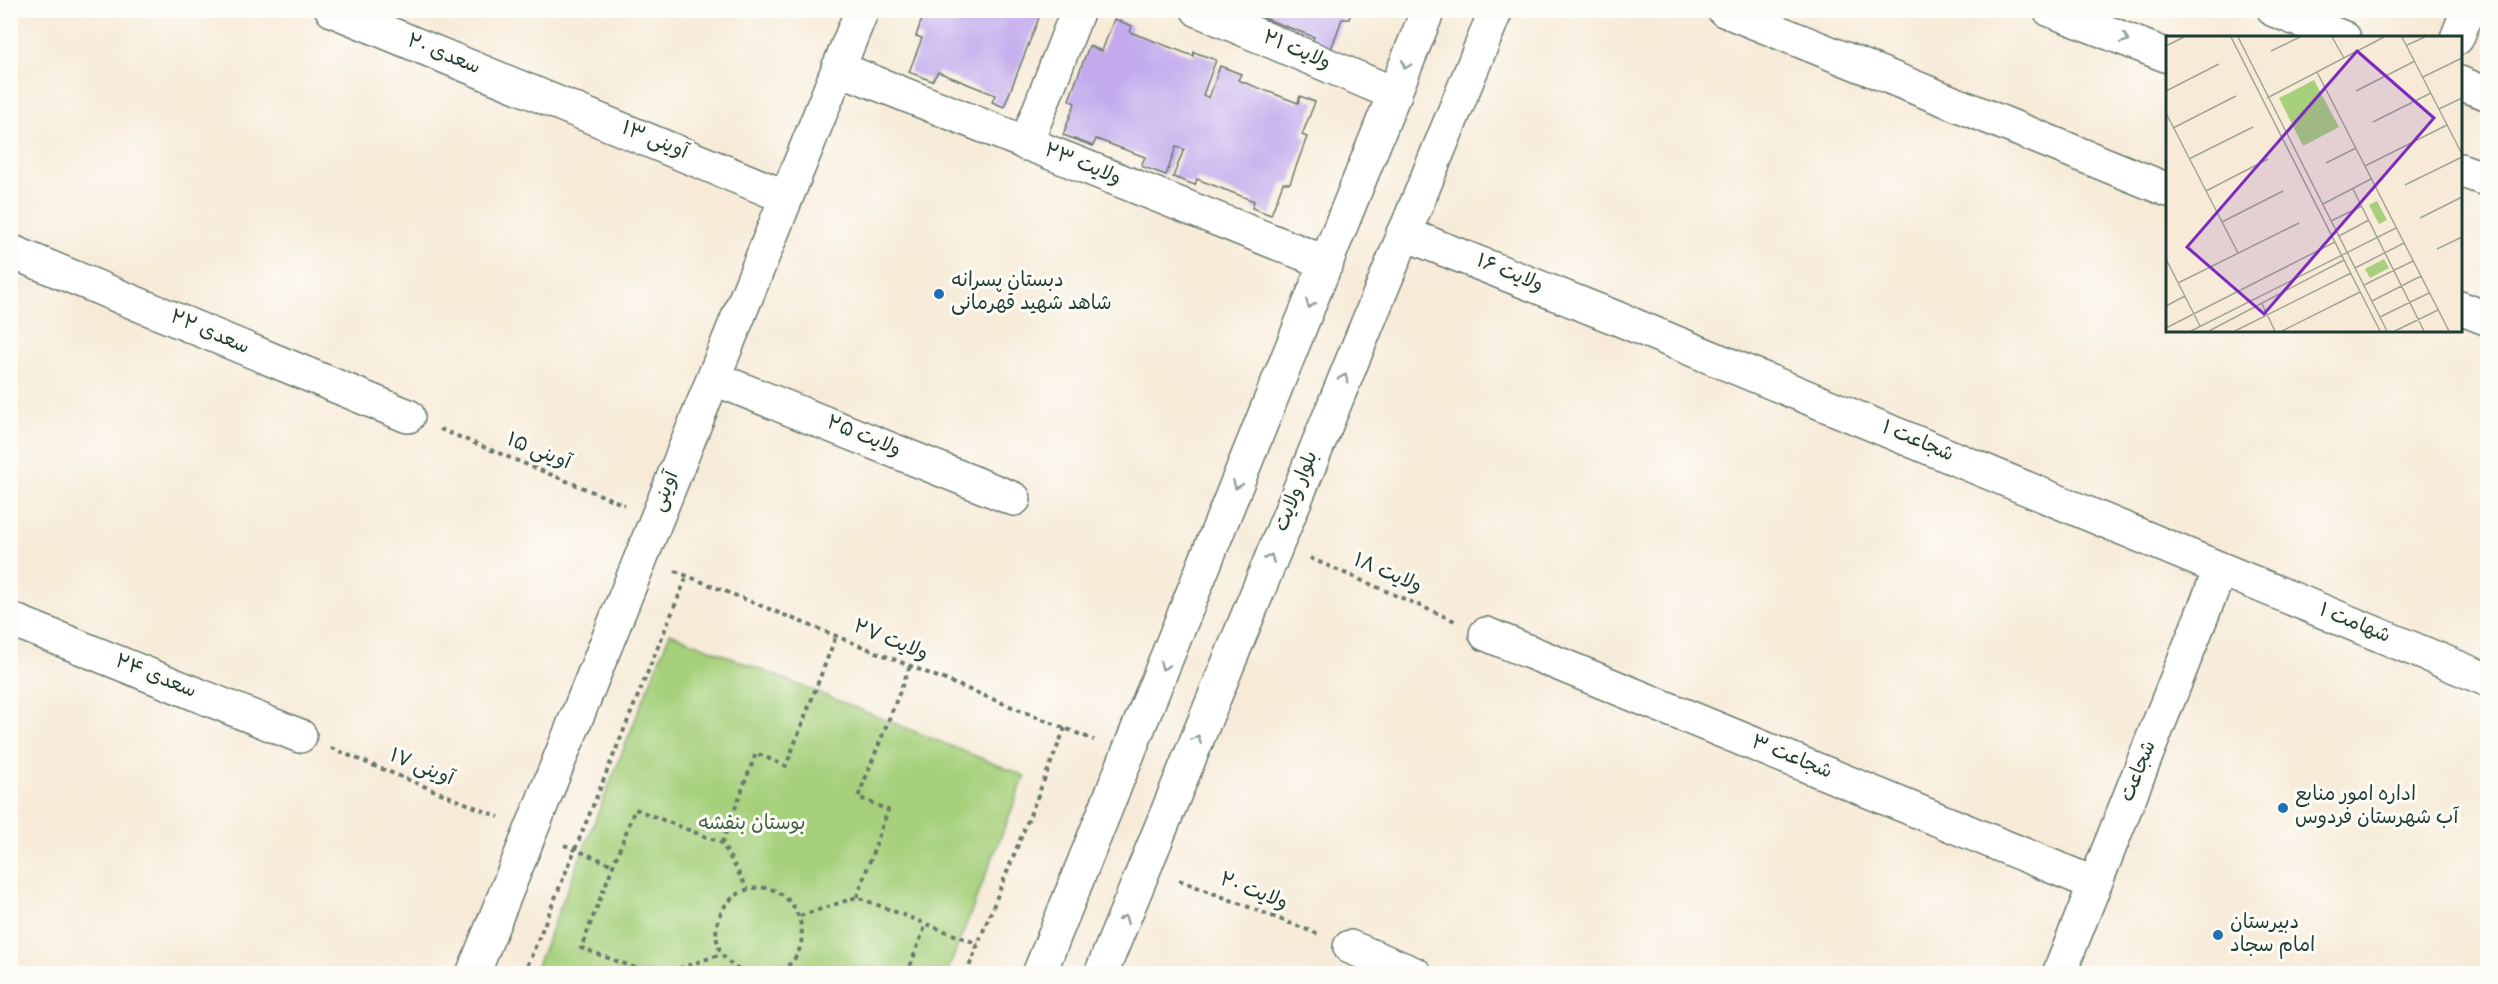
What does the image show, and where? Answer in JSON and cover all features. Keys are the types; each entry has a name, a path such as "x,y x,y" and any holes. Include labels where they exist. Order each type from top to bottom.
{"street":[{"name":"سعدی ۲۰","path":"332,10 521,87"},
{"name":"آوینی","path":"473,974 862,10"},
{"path":"1026,144 1078,10"},
{"name":"ولایت ۲۱","path":"1198,10 1395,94"},
{"path":"1039,974 1428,10"},
{"name":"بلوار ولایت","path":"1101,974 1496,10"},
{"path":"1724,10 2166,189"},
{"path":"2050,10 2166,55"},
{"path":"2274,10 2339,36"},
{"path":"2458,36 2468,10"},
{"name":"ولایت ۲۳","path":"838,68 1327,263"},
{"path":"2462,84 2487,94"},
{"name":"آوینی ۱۳","path":"521,87 786,197"},
{"path":"2462,171 2487,180"},
{"name":"ولایت ۱۶","path":"1403,233 1614,317"},
{"name":"سعدی ۲۲","path":"10,251 408,416"},
{"path":"2462,309 2487,319"},
{"name":"شجاعت ۱","path":"1614,317 2220,570"},
{"name":"ولایت ۲۵","path":"713,378 1014,499"},
{"name":"شهامت ۱","path":"2220,570 2487,680"},
{"name":"شجاعت","path":"2059,974 2220,570"},
{"name":"سعدی ۲۴","path":"10,619 300,736"},
{"name":"شجاعت ۳","path":"1486,634 2095,884"},
{"path":"1350,947 1416,974"}],"path":[{"name":"آوینی ۱۵","path":"408,416 656,518"},
{"name":"ولایت ۱۸","path":"1277,543 1486,634"},
{"name":"ولایت ۲۷","path":"641,558 1128,754"},
{"path":"524,974 687,576"},
{"path":"722,843 756,753 786,766 836,636"},
{"path":"857,897 888,810 858,797 910,666"},
{"path":"966,974 1065,728"},
{"name":"آوینی ۱۷","path":"300,736 613,865"},
{"path":"652,974 582,948 635,809 722,843 747,890"},
{"name":"ولایت ۲۰","path":"1145,867 1350,947"},
{"path":"747,974 733,966 722,954 716,940 717,923 722,909 733,897 747,890 763,888 779,893 792,903 800,916 803,932 800,948 791,962 771,974"},
{"path":"800,916 857,897 978,944"},
{"path":"906,974 926,924"},
{"path":"662,974 722,954"}],"green space":[{"name":"بوستان بنفشه","path":"670,633 1025,776 947,973 534,973"}],"building":[{"path":"925,10 1042,10 1004,107 992,102 995,95 938,72 932,81 909,72 922,38 916,36"},
{"path":"1233,10 1352,10 1349,19 1342,19 1330,52 1311,45 1314,37 1256,15 1254,21"},
{"path":"1114,19 1132,26 1130,32 1193,56 1194,52 1216,60 1203,95 1209,98 1220,66 1241,74 1238,80 1298,103 1300,96 1315,102 1302,135 1307,137 1290,183 1283,183 1271,215 1252,208 1254,201 1197,179 1195,185 1173,177 1184,149 1176,147 1166,175 1141,166 1145,157 1096,139 1093,146 1063,135 1075,103 1069,100 1089,46 1102,51"}],"place":[{"name":"دبستان پسرانه شاهد شهید قهرمانی","path":"939,294"},
{"name":"اداره امور منابع آب شهرستان فردوس","path":"2283,808"},
{"name":"دبیرستان امام سجاد","path":"2218,935"}]}
